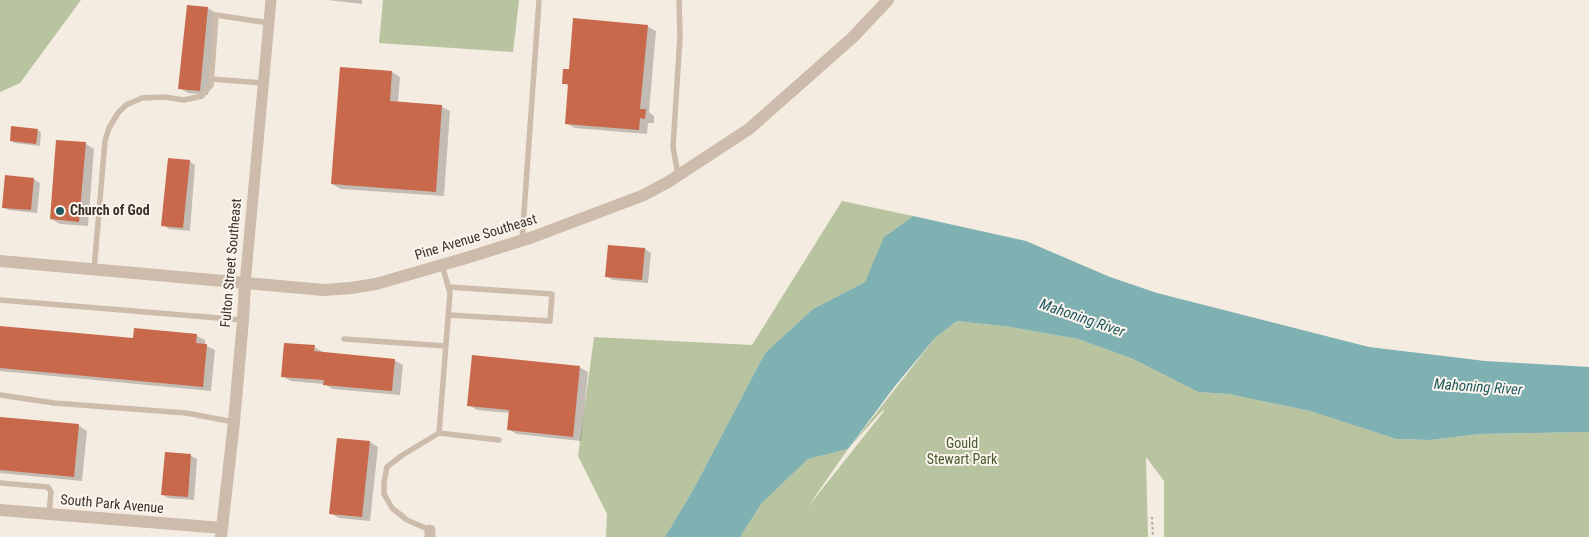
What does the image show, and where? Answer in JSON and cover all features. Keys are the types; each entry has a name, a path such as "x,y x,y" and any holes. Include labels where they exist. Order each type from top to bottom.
{"street":[{"name":"Fulton Street Southeast","path":"222,533 234,422 271,0"},
{"name":"Pine Avenue Southeast","path":"0,261 315,289 350,288 376,284 442,265 522,241 644,195 678,176 749,129 852,38 888,0"},
{"name":"South Park Avenue","path":"0,510 222,533"}],"lane":[{"path":"522,241 540,0"},
{"path":"678,176 673,147 680,37 679,0"},
{"path":"94,270 105,141 109,128 118,113 126,105 142,98 164,97 184,100 202,96 211,86 216,15 269,23"},
{"path":"211,79 264,83"},
{"path":"439,433 450,293 442,265"},
{"path":"448,287 552,294 550,321 448,315"},
{"path":"0,300 243,320"},
{"path":"344,339 446,346"},
{"path":"0,395 54,403 186,413 234,422"},
{"path":"430,533 407,520 392,508 384,494 387,467 401,456 439,433 499,440"},
{"path":"0,483 48,487 51,492 49,514"}],"path":[{"path":"1152,517 1153,537"}],"green space":[{"path":"0,0 81,0 20,83 0,92"},
{"path":"383,0 519,0 513,52 379,43"},
{"path":"842,201 913,216 888,234 865,282 813,309 765,353 692,492 665,537 606,537 607,514 578,456 594,337 752,345"},
{"name":"Gould Stewart Park","path":"957,321 1010,327 1078,339 1133,359 1198,392 1228,394 1310,411 1396,439 1431,440 1480,434 1589,432 1589,537 1164,537 1164,481 1146,457 1148,537 740,537 762,503 808,459 848,449 935,338","holes":["884,411 807,508 848,449"]}],"water":[{"name":"Mahoning River","path":"913,216 1026,241 1110,277 1157,293 1369,347 1485,361 1589,367 1589,432 1480,434 1431,440 1396,439 1310,411 1228,394 1198,392 1133,359 1078,339 1010,327 957,321 935,338 895,386 848,449 808,459 762,503 740,537 665,537 692,492 765,353 813,309 865,282 884,237"}],"building":[{"path":"187,5 208,7 200,91 178,89"},
{"path":"573,18 648,25 640,109 646,109 645,119 640,118 639,130 565,124 568,84 562,84 563,69 569,69"},
{"path":"340,67 392,71 390,101 442,105 436,192 331,184"},
{"path":"11,126 38,129 36,144 10,141"},
{"path":"56,140 86,142 79,222 50,219"},
{"path":"168,158 190,160 183,228 161,226"},
{"path":"5,175 34,178 31,210 2,208"},
{"path":"608,245 645,248 642,280 605,277"},
{"path":"0,326 133,338 134,328 197,334 196,343 207,344 203,387 0,368"},
{"path":"284,343 315,345 314,351 395,359 392,391 323,385 324,380 281,377"},
{"path":"472,355 580,366 573,437 507,430 509,410 467,406"},
{"path":"0,417 79,424 74,477 0,470"},
{"path":"337,438 370,441 362,517 329,514"},
{"path":"165,452 191,454 188,497 161,495"}],"place":[{"name":"Church of God","path":"60,211"}]}
